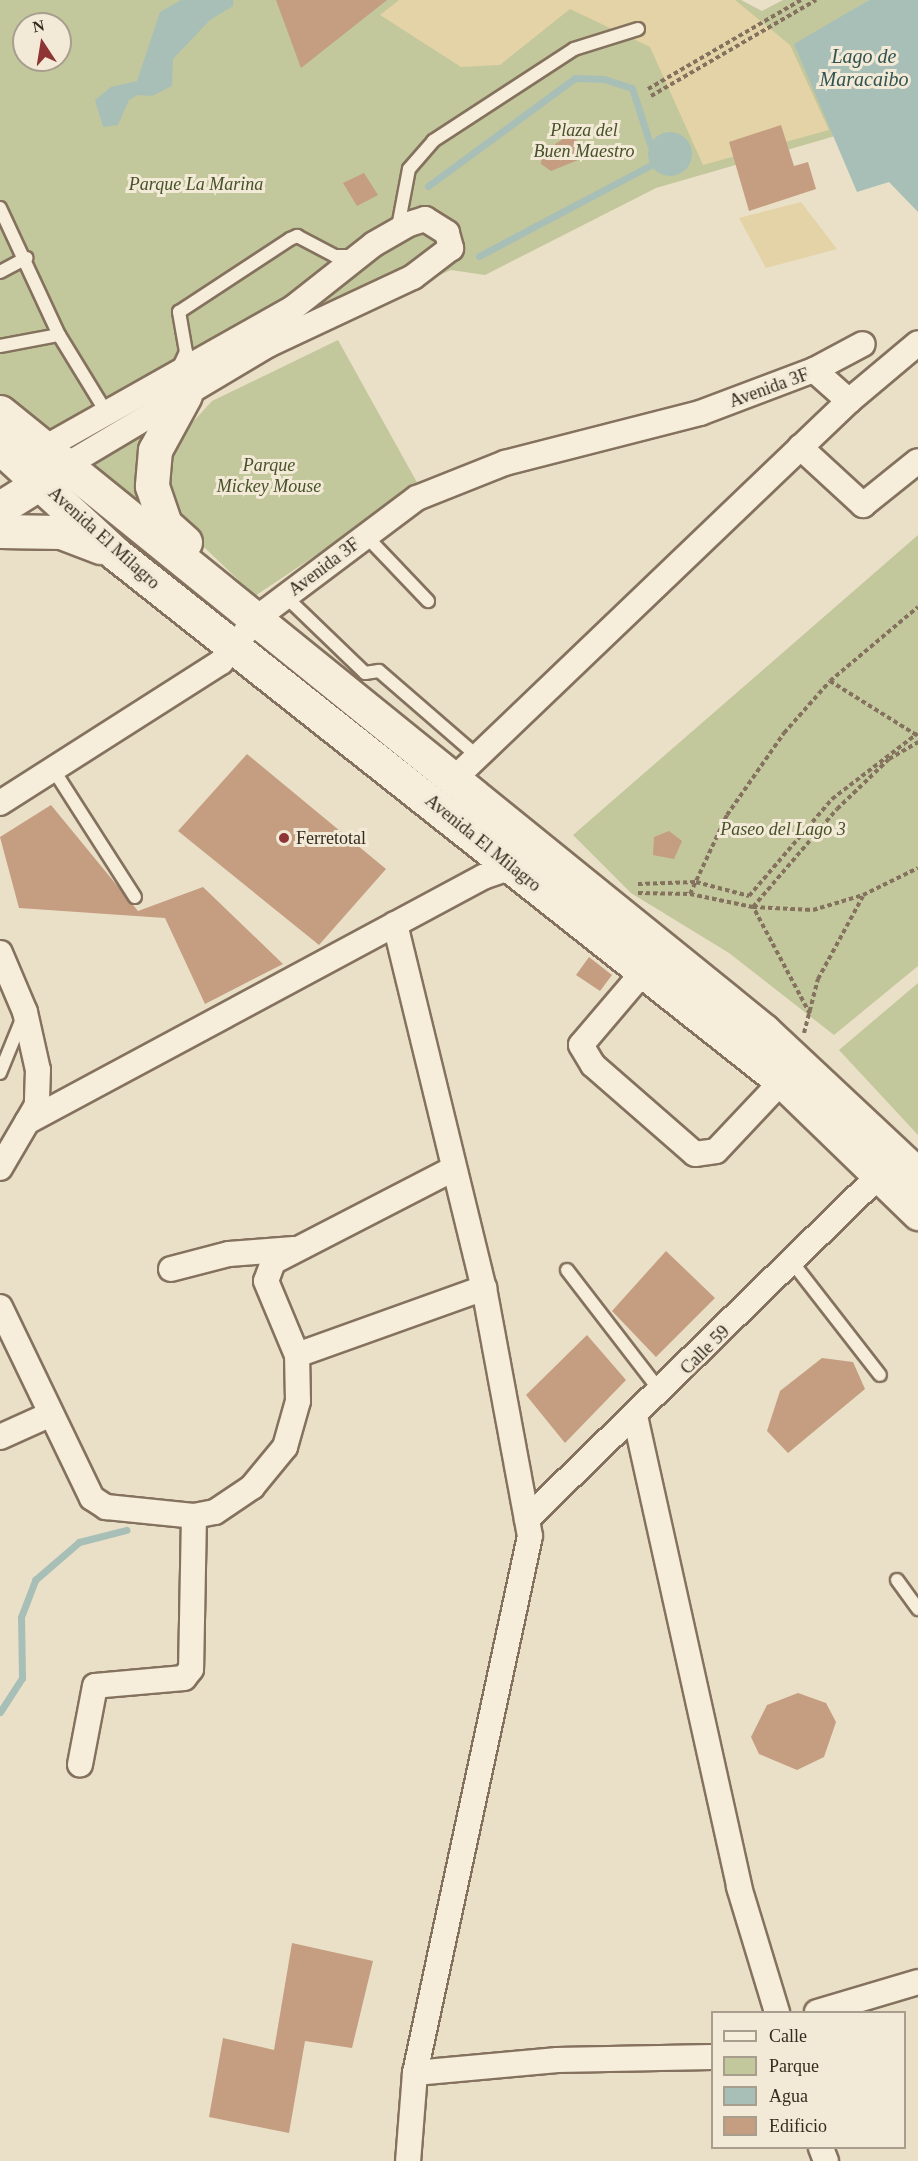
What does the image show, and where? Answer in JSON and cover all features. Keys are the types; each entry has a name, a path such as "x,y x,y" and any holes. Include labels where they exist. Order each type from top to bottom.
{"main road":[{"path":"181,383 155,450 152,486 165,524 218,572 225,592"},
{"path":"0,411 30,462 0,508"},
{"name":"Avenida El Milagro","path":"30,462 116,554 782,1081 918,1213"},
{"name":"Avenida El Milagro","path":"30,462 225,592 764,1031 918,1174"},
{"path":"0,531 61,531 116,554"}],"street":[{"path":"30,462 105,411 181,383 413,277 452,248 447,233 425,219 396,231 293,308 181,383 30,462"},
{"path":"454,779 800,447 849,401 918,343"},
{"path":"814,369 864,344"},
{"name":"Avenida 3F","path":"234,646 257,618 417,498 459,479 700,413 814,369 849,401"},
{"path":"800,447 862,505 918,461"},
{"path":"0,803 221,662 234,646"},
{"path":"27,1122 395,924 512,867"},
{"path":"395,924 453,1169 484,1288 527,1520 529,1557 415,2073 408,2161"},
{"path":"0,952 25,1012 38,1070 37,1105 0,1168"},
{"path":"644,971 581,1046 593,1065 695,1154 716,1151 782,1081"},
{"path":"0,1307 98,1505 194,1516 215,1512 252,1487 285,1447 298,1401 297,1355 266,1281 273,1262 453,1169"},
{"name":"Calle 59","path":"527,1520 662,1392 879,1176"},
{"path":"171,1269 229,1254 299,1248"},
{"path":"297,1355 484,1288"},
{"path":"0,1437 51,1414"},
{"path":"635,1416 739,1887 776,2011"},
{"path":"80,1765 95,1686 189,1674 194,1516"},
{"path":"824,2011 918,1982"},
{"path":"415,2073 557,2060 711,2057"}],"lane":[{"path":"396,231 409,170 433,141 574,49 638,29"},
{"path":"0,208 26,258 59,334 105,411"},
{"path":"181,383 186,352 178,312 297,236 335,255 360,256"},
{"path":"0,272 26,258"},
{"path":"0,346 59,334"},
{"path":"366,536 428,602"},
{"path":"285,596 365,673 379,671 477,756"},
{"path":"53,769 135,897"},
{"path":"0,1073 25,1012"},
{"path":"792,1262 880,1376"},
{"path":"567,1270 662,1392"},
{"path":"897,1580 918,1609"}],"path":[{"path":"648,89 801,0"},
{"path":"651,96 816,0"},
{"path":"690,894 728,815 784,734 830,681 918,607"},
{"path":"638,884 696,882 749,896 832,798 917,735 830,681"},
{"path":"753,907 837,809 889,759 918,742"},
{"path":"631,893 690,894 753,907 813,910 863,895 918,868"},
{"path":"802,1037 836,937 863,895"},
{"path":"753,907 810,1014"}],"green space":[{"name":"Parque La Marina","path":"0,0 741,0 762,11 783,0 869,0 795,45 835,136 656,188 485,275 451,270 352,314 196,396 175,426 150,513 0,402"},
{"name":"Parque Mickey Mouse","path":"338,340 419,486 255,596 179,523 169,498 167,466 180,436 212,401"},
{"name":"Paseo del Lago 3","path":"918,535 918,966 834,1035 729,953 631,893 573,835"},
{"path":"918,983 918,1135 839,1050"}],"sand":[{"path":"399,0 735,0 790,45 829,130 703,165 650,47 570,9 500,65 461,67 380,15"},
{"path":"801,202 837,249 766,268 739,218"}],"water":[{"path":"181,0 233,0 233,6 210,20 173,59 172,86 152,96 138,95 129,100 118,125 103,127 95,100 111,87 137,81 160,12"},
{"name":"Lago de Maracaibo","path":"869,0 918,0 918,212 889,182 857,192 794,44"},
{"path":"670,132 678,133 686,138 691,146 691,162 686,170 678,175 670,176 662,175 654,170 649,162 648,154 649,146 654,138 662,133"}],"building":[{"path":"276,0 387,0 301,68"},
{"path":"781,125 794,166 808,162 816,189 749,211 729,142"},
{"path":"568,136 582,143 583,158 551,171 541,164 542,152"},
{"path":"364,173 378,195 357,206 343,183"},
{"path":"247,754 386,869 319,945 178,831"},
{"path":"51,805 138,911 203,887 283,964 205,1004 165,918 19,908 0,837"},
{"path":"669,831 682,841 674,859 653,855 654,837"},
{"path":"589,957 612,975 600,991 576,975"},
{"path":"666,1251 715,1298 656,1357 612,1311"},
{"path":"587,1335 626,1380 565,1443 526,1395"},
{"path":"822,1358 853,1362 865,1389 788,1453 767,1431 780,1391"},
{"path":"798,1693 826,1703 836,1722 824,1757 797,1770 759,1754 751,1737 767,1705"},
{"path":"292,1943 373,1961 352,2048 305,2041 289,2133 209,2117 223,2038 274,2050"}],"waterway":[{"path":"428,186 575,78 604,79 632,88 650,144"},
{"path":"479,256 651,165"},
{"path":"0,1712 22,1678 21,1617 35,1580 79,1542 126,1530"}],"place":[{"name":"Ferretotal","path":"284,838"}],"park label":[{"name":"Plaza del Buen Maestro","path":"584,141"}]}
